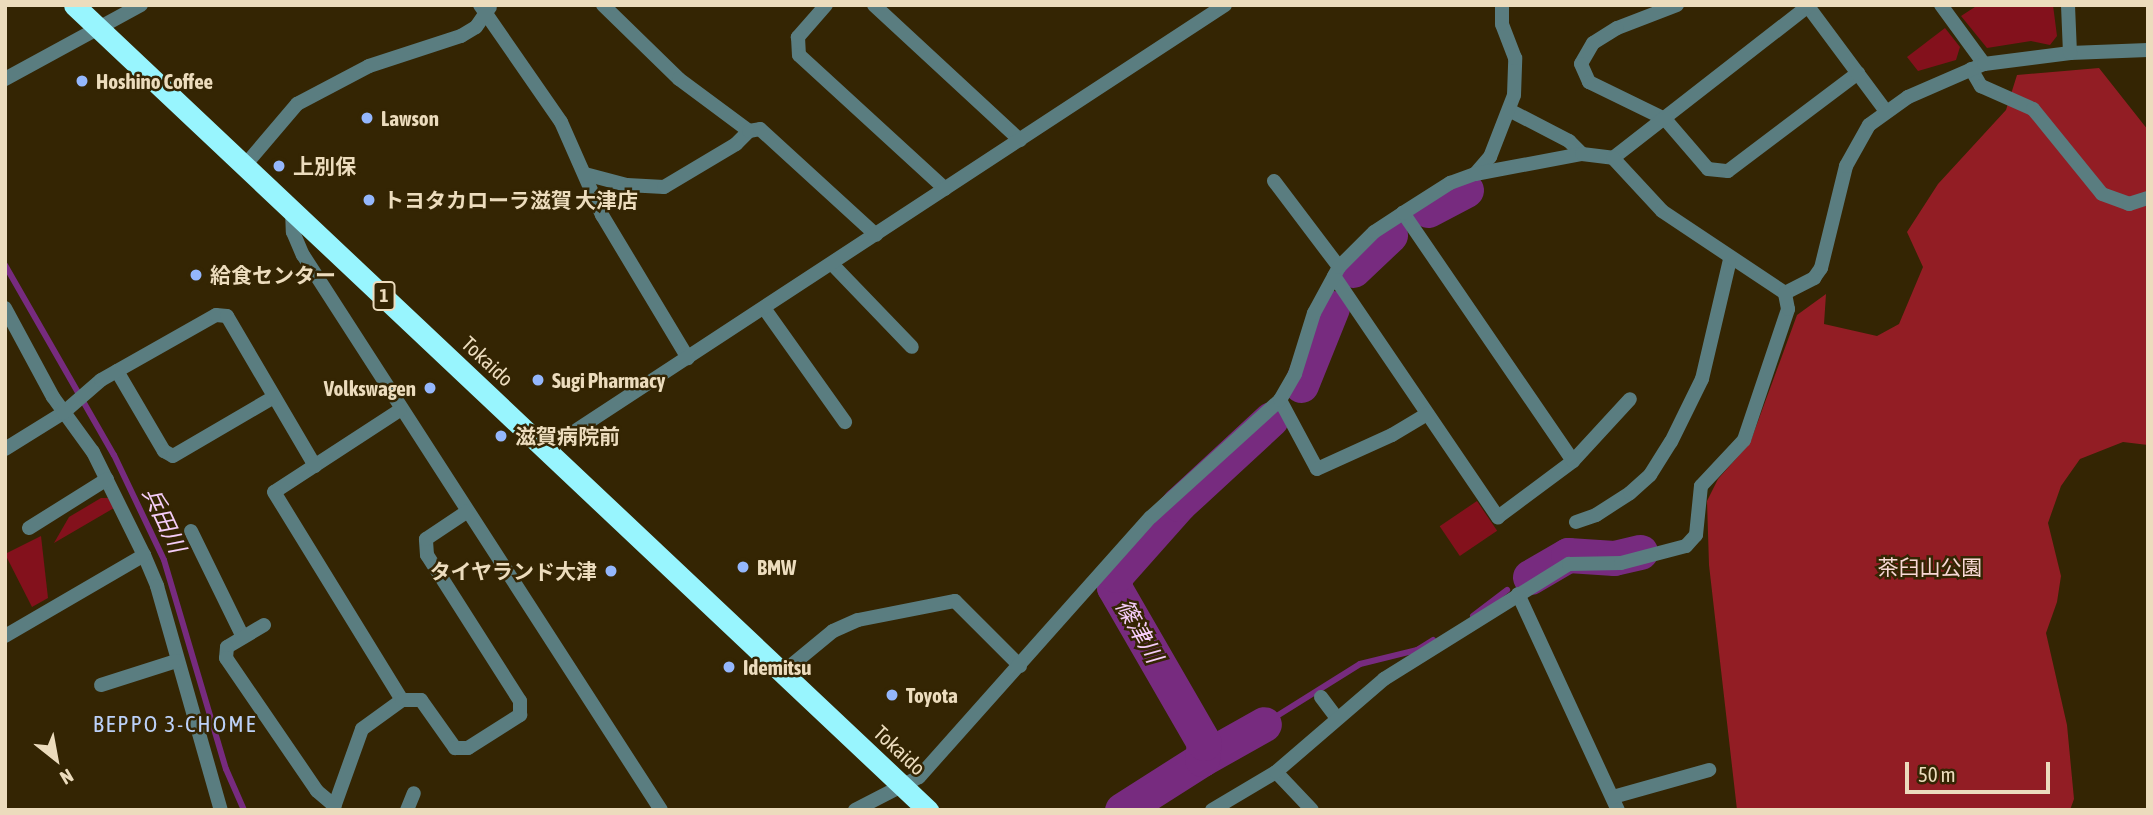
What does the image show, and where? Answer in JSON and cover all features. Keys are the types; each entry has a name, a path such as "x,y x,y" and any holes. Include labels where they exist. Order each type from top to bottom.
{"highway":[{"name":"Tokaido","path":"74,5 246,163 928,810"}],"street":[{"path":"603,5 679,79 748,131"},
{"path":"826,5 798,37 799,55 945,189"},
{"path":"874,5 1020,140"},
{"path":"546,450 1225,5"},
{"path":"1475,174 1490,157 1509,110 1516,58 1502,24 1502,5"},
{"path":"1677,5 1617,28 1593,43 1581,64 1589,82 1665,119 1708,169 1728,171 1858,73"},
{"path":"1941,5 1977,66 1982,86 2033,109 2102,194 2129,204 2148,198"},
{"path":"2068,5 2070,53"},
{"path":"1613,158 1807,6 1885,110"},
{"path":"5,79 134,7"},
{"path":"246,163 269,133 309,97 369,66 461,36 486,8 561,122 602,215 688,358"},
{"path":"1785,293 1814,278 1821,268 1846,166 1855,143 1885,110 1977,66 2070,53 2148,51"},
{"path":"1509,110 1569,141 1582,154"},
{"path":"585,174 627,185 664,187 736,144 748,131 760,129 876,235"},
{"path":"855,810 919,777 1152,517 1280,400 1295,374 1314,313 1337,272 1374,232 1450,183 1475,174 1582,154 1613,158 1662,211 1730,260 1785,293 1788,309 1744,440 1701,486 1699,519 1691,540 1656,557 1621,563 1569,564 1384,679 1336,717 1276,772 1212,810"},
{"path":"1274,181 1498,517 1573,461 1630,399"},
{"path":"292,209 293,232 303,255 657,808"},
{"path":"1403,213 1573,461"},
{"path":"1576,522 1630,493 1650,474 1676,432 1702,379 1730,260"},
{"path":"832,264 912,347"},
{"path":"5,308 93,452 144,555 221,810"},
{"path":"764,308 845,422"},
{"path":"5,449 68,409 101,380 216,315 227,316 315,466"},
{"path":"117,371 164,451 173,456 274,397"},
{"path":"1280,400 1317,469 1392,435 1427,414"},
{"path":"400,410 274,492 402,699"},
{"path":"29,528 107,479"},
{"path":"264,625 228,647 226,658 317,791 334,808 362,729 402,699 421,700 455,748 468,748 520,715 520,702 427,555 426,539 468,511"},
{"path":"191,531 243,637"},
{"path":"5,635 144,555"},
{"path":"1518,594 1615,804 1709,770"},
{"path":"782,673 833,631 858,620 955,601 1020,666"},
{"path":"101,685 176,661"},
{"path":"1321,697 1336,717"},
{"path":"1276,772 1312,810"},
{"path":"407,810 414,793"}],"shaded area":[{"path":"1978,5 2053,5 2057,36 2050,45 2031,41 1987,48 1961,16"},
{"path":"1945,28 1960,47 1956,60 1918,71 1907,57"},
{"path":"101,498 108,498 114,508 54,543 69,517"},
{"path":"1477,501 1497,531 1460,556 1440,526"},
{"path":"41,536 48,598 32,607 5,554"}],"green space":[{"name":"茶臼山公園","path":"2099,68 2148,130 2148,445 2123,442 2080,459 2061,486 2048,523 2061,576 2057,602 2046,633 2067,725 2074,799 2070,810 1737,810 1709,565 1707,501 1718,479 1750,443 1797,315 1826,294 1824,324 1877,336 1899,324 1923,267 1907,232 1938,184 2006,110 2017,75"}],"waterway":[{"name":"篠津川","path":"1428,210 1466,190"},
{"name":"篠津川","path":"1353,270 1390,235"},
{"name":"兵田川","path":"5,265 114,455 164,560 226,769 244,810"},
{"name":"篠津川","path":"1301,385 1332,308"},
{"name":"篠津川","path":"1122,810 1202,759 1204,743 1114,587 1116,575 1179,504 1271,419"},
{"name":"篠津川","path":"1530,577 1568,555 1614,558 1640,552"},
{"path":"1473,616 1507,590"},
{"path":"1264,724 1360,664 1417,650 1433,640"},
{"path":"1202,759 1264,724"}],"place":[{"name":"Hoshino Coffee","path":"82,81"},
{"name":"Lawson","path":"367,118"},
{"name":"上別保","path":"279,166"},
{"name":"トヨタカローラ滋賀 大津店","path":"369,200"},
{"name":"給食センター","path":"196,275"},
{"name":"Sugi Pharmacy","path":"538,380"},
{"name":"Volkswagen","path":"430,388"},
{"name":"滋賀病院前","path":"501,436"},
{"name":"BMW","path":"743,567"},
{"name":"タイヤランド大津","path":"611,571"},
{"name":"Idemitsu","path":"729,667"},
{"name":"Toyota","path":"892,695"}],"district":[{"name":"BEPPO 3-CHOME","path":"175,724"}]}
